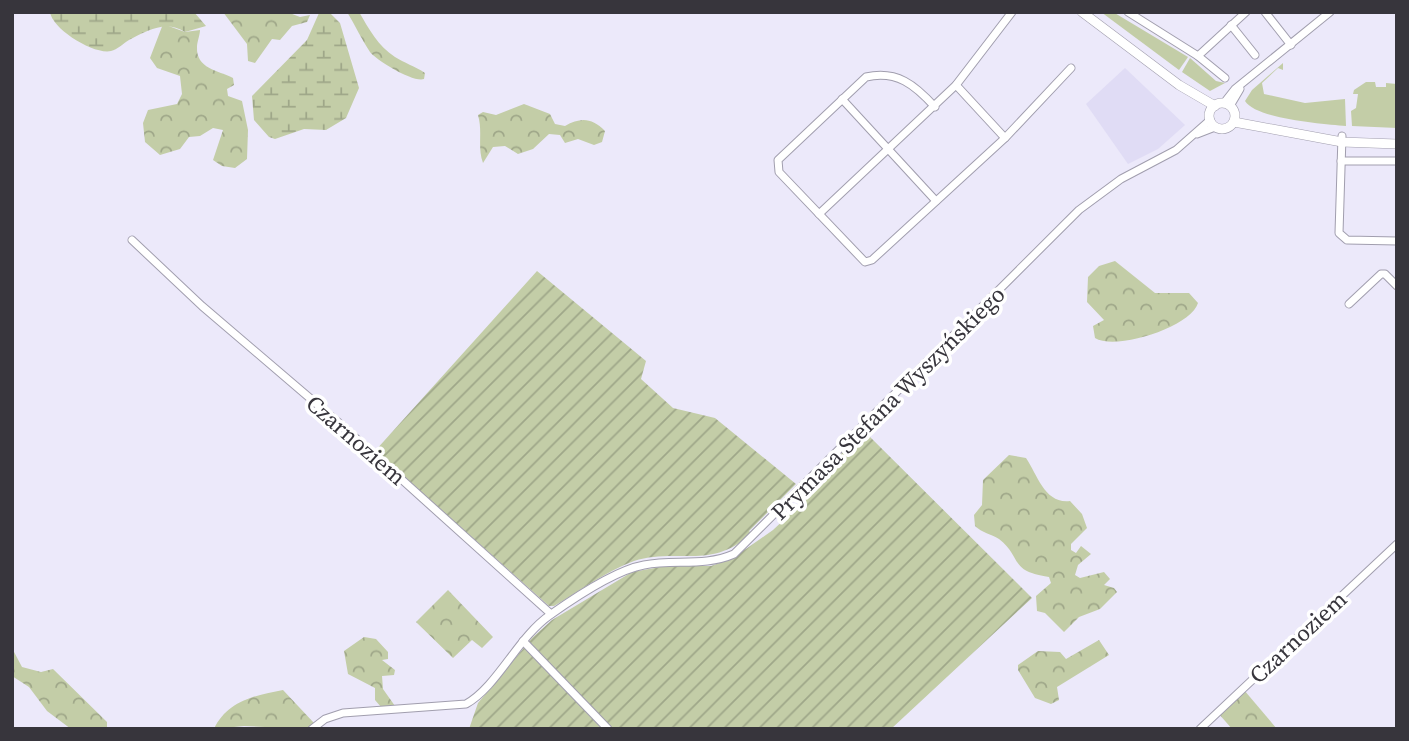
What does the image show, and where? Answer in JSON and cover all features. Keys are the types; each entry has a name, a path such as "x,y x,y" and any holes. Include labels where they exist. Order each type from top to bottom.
{"main road":[{"path":"1082,12 1217,112 1235,119 1342,139 1397,144"},
{"path":"1217,112 1223,130 1235,119"},
{"path":"1342,139 1397,138"}],"street":[{"path":"819,215 956,85 1012,12"},
{"path":"1128,12 1198,56 1225,78"},
{"path":"1198,56 1247,12"},
{"path":"1265,12 1291,45"},
{"name":"Prymasa Stefana Wyszyńskiego","path":"551,614 638,566 709,562 741,549 1079,210 1121,179 1165,156 1197,134 1241,86 1330,12"},
{"path":"1231,25 1255,55"},
{"path":"935,107 915,85 881,74 866,77 778,160 776,166 865,262 872,260 1004,138 1071,68"},
{"path":"956,85 1004,138"},
{"path":"842,99 936,201"},
{"path":"1342,139 1339,233 1347,240 1397,241"},
{"path":"1341,161 1397,161"},
{"name":"Czarnoziem","path":"132,240 202,306 339,423 551,614"},
{"path":"1349,304 1381,274 1385,274 1397,286"},
{"name":"Czarnoziem","path":"1200,729 1397,544"},
{"path":"312,729 325,719 343,713 466,704 478,695 523,641 551,614"},
{"path":"523,641 608,729"}],"shaded area":[{"path":"1125,68 1185,125 1158,149 1128,164 1086,104"}],"green space":[{"path":"50,12 194,12 206,26 185,32 171,27 157,28 136,36 113,50 104,51 85,45 66,33 52,19"},
{"path":"223,12 287,12 300,17 310,15 307,22 292,26 280,40 272,39 255,63 248,61 247,44"},
{"path":"329,12 340,23 359,88 346,118 326,130 304,129 275,139 269,137 254,120 252,96 307,40 319,13"},
{"path":"347,12 359,12 384,48 398,59 425,73 424,79 404,75 374,56"},
{"path":"1101,12 1113,12 1188,57 1179,70"},
{"path":"163,24 185,32 200,30 197,47 200,60 209,68 233,78 234,85 227,89 228,96 242,101 248,130 247,159 235,168 222,166 213,160 223,130 213,128 200,136 189,137 180,149 160,155 145,142 143,123 148,110 177,104 182,94 180,76 157,68 150,58"},
{"path":"1190,58 1216,81 1225,83 1210,91 1182,72"},
{"path":"1283,63 1283,70 1278,68 1262,83 1264,94 1305,103 1345,99 1346,126 1276,116 1262,112 1245,101 1252,90"},
{"path":"1366,82 1375,82 1376,87 1386,87 1386,83 1397,84 1397,128 1352,126 1351,111 1356,108 1358,94 1353,94 1354,90"},
{"path":"524,104 550,114 555,124 565,126 581,120 596,123 605,131 602,142 594,145 578,139 565,143 560,135 549,134 533,149 518,154 505,146 493,147 483,163 478,115 483,112 496,115"},
{"path":"1115,261 1155,293 1189,293 1198,303 1182,320 1152,334 1119,341 1095,338 1093,326 1104,320 1087,302 1088,277 1099,266"},
{"path":"537,271 646,361 641,379 673,408 715,418 796,484 737,545 708,555 650,557 634,561 603,576 554,606 549,606 375,451"},
{"path":"864,431 1032,598 891,729 469,729 478,703 532,638 552,620 632,572 666,566 711,566 733,558 773,530 806,499 801,494"},
{"path":"1009,455 1026,458 1048,493 1061,501 1070,501 1082,514 1087,528 1071,544 1071,550 1076,553 1081,546 1091,554 1078,565 1075,575 1080,578 1104,572 1110,579 1104,585 1117,592 1100,609 1079,617 1064,632 1045,613 1037,611 1036,596 1051,583 1049,577 1021,567 999,539 975,526 974,515 982,505 983,480"},
{"path":"448,590 493,637 482,648 472,640 453,658 416,622"},
{"path":"364,637 376,639 388,652 388,659 382,660 395,670 394,675 382,676 383,689 395,706 381,707 375,700 375,688 348,674 344,651"},
{"path":"1099,640 1109,655 1057,687 1059,700 1051,704 1035,698 1018,670 1018,665 1038,651 1060,652 1066,659"},
{"path":"13,650 22,667 41,672 53,669 107,722 107,729 71,729 47,711 29,687 12,676"},
{"path":"283,690 314,723 308,729 244,726 214,729 234,706 253,697"},
{"path":"1244,690 1277,729 1232,729 1219,714"}]}
